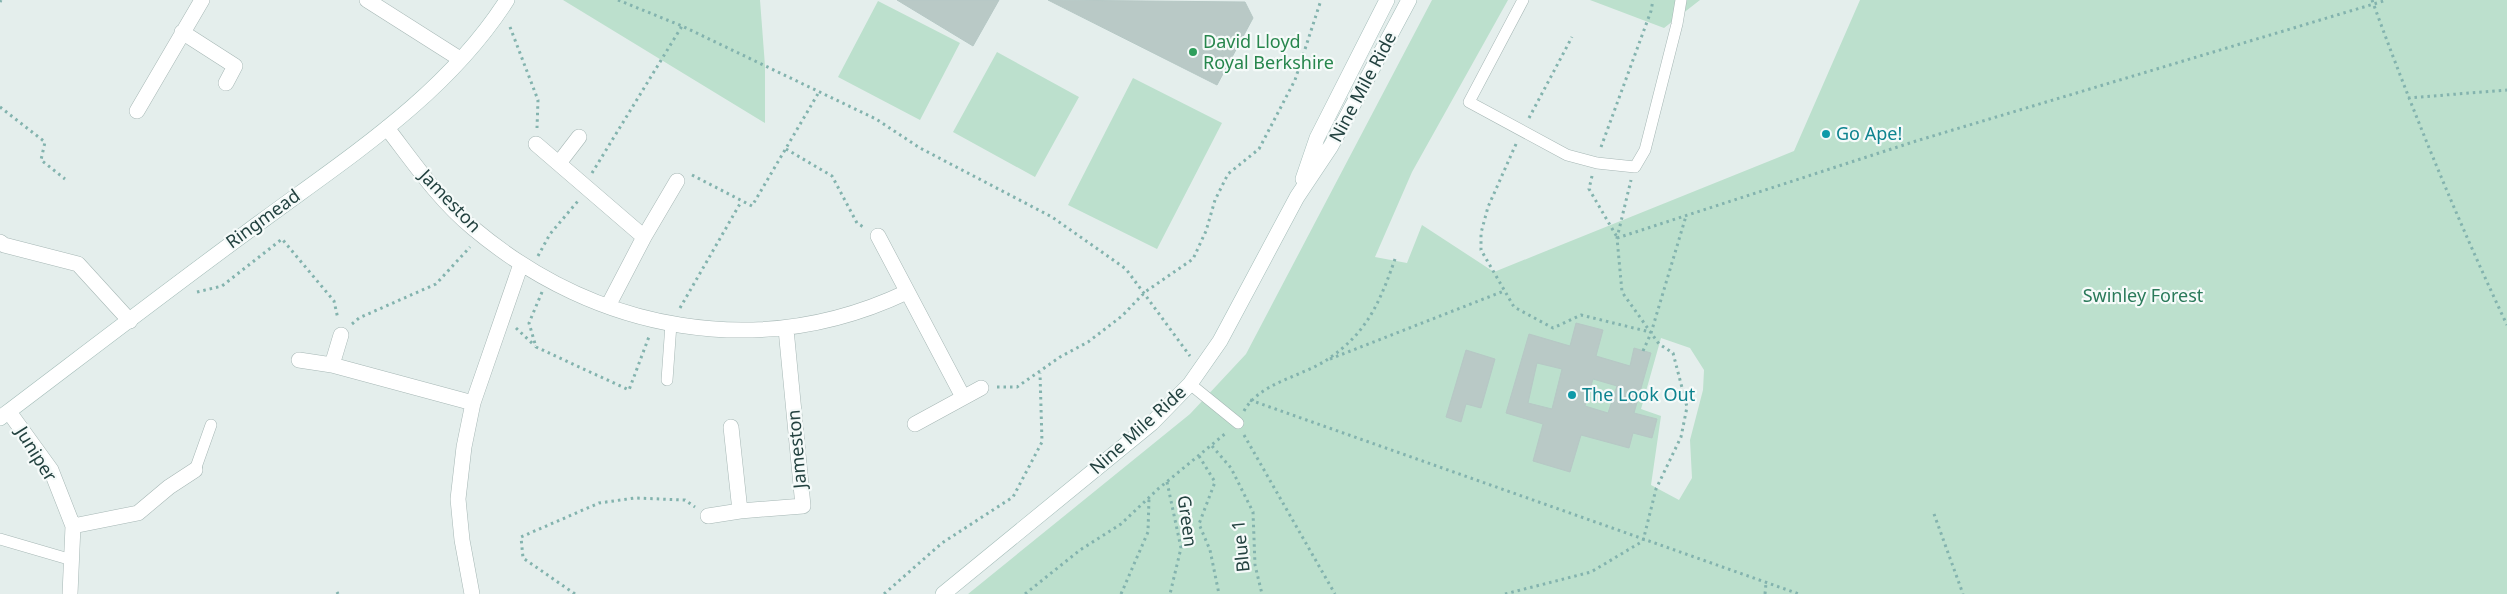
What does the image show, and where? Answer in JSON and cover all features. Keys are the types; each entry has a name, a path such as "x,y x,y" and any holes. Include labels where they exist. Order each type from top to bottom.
{"street":[{"path":"137,111 202,0"},
{"path":"367,0 460,59"},
{"name":"Ringmead","path":"4,415 130,321 177,283 387,128 430,90 460,59 490,26 507,0"},
{"name":"Nine Mile Ride","path":"1297,197 1317,138 1387,0"},
{"name":"Nine Mile Ride","path":"943,594 1152,423 1202,370 1220,341 1297,197 1331,146 1409,0"},
{"path":"182,32 235,66 226,83"},
{"name":"Jameston","path":"387,128 433,188 482,235 547,280 565,290 608,306 671,324 731,331 786,329 825,322 878,306 907,292"},
{"path":"560,163 579,137"},
{"path":"536,144 585,184 644,237"},
{"path":"608,306 644,237 677,181"},
{"path":"878,236 963,397"},
{"path":"0,242 4,245 78,264 130,321"},
{"path":"472,594 462,540 458,499 464,447 473,403 504,315 526,267"},
{"name":"Jameston","path":"708,516 740,511 803,506 786,329"},
{"path":"332,365 341,335"},
{"path":"298,360 332,365 473,403"},
{"path":"915,424 981,388"},
{"name":"Juniper","path":"4,415 51,470 73,526 70,594"},
{"path":"731,427 740,511"},
{"path":"73,526 138,513 168,487 195,470"}],"lane":[{"path":"1523,0 1468,102 1567,155 1597,163 1635,167 1645,150 1682,0"},
{"path":"667,380 671,324"},
{"path":"1190,384 1238,423"},
{"path":"195,470 211,425"},
{"path":"0,539 72,560"}],"path":[{"path":"618,0 682,26 876,119 920,148 1052,216 1126,269 1145,292 1187,353 1202,370"},
{"path":"981,388 1017,386 1060,357 1088,342 1122,316 1145,292 1193,259 1206,231 1215,200 1228,174 1259,149 1295,80 1320,0"},
{"path":"1601,147 1651,11 1653,0"},
{"path":"1617,238 1916,141 2372,2 2387,0"},
{"path":"2372,2 2408,98 2507,325"},
{"path":"526,267 580,198 585,184 682,26"},
{"path":"510,27 538,100 536,144"},
{"path":"1572,37 1522,131 1497,184 1481,233 1481,250 1514,307 1553,328 1581,315 1651,332"},
{"path":"2408,98 2507,90"},
{"path":"677,181 685,172 740,202 752,206 819,92"},
{"path":"0,107 45,142 41,160 65,179"},
{"path":"786,149 832,176 858,223 878,236"},
{"path":"1505,594 1591,572 1643,541 1656,489 1682,437 1687,407 1673,353 1659,344 1622,292 1617,238 1635,167"},
{"path":"1593,172 1589,189 1617,238"},
{"path":"671,324 740,202"},
{"path":"1643,351 1651,332 1686,215"},
{"path":"341,335 359,318 436,284 482,235"},
{"path":"177,283 186,295 222,286 282,240 334,301 341,335"},
{"path":"1327,360 1362,331 1385,288 1395,259"},
{"path":"536,347 529,323 547,280"},
{"path":"1025,594 1080,550 1121,524 1167,482 1212,446 1238,423 1250,400 1292,376 1327,360 1504,291"},
{"path":"504,315 536,347 629,390 656,320"},
{"path":"884,594 942,543 1013,497 1042,442 1040,372"},
{"path":"1250,400 1643,541 1799,594"},
{"path":"1238,423 1335,594"},
{"name":"Blue 1","path":"1212,446 1232,468 1253,512 1255,565 1262,594"},
{"path":"1199,456 1215,482 1198,524 1210,550 1219,594"},
{"name":"Green","path":"1167,482 1181,548 1170,594"},
{"path":"575,594 523,558 521,537 599,503 635,498 685,500 708,516"},
{"name":"Green","path":"1121,594 1148,532 1149,498"},
{"path":"1934,514 1963,594"},
{"path":"1765,594 1766,583"}],"green space":[{"path":"563,0 760,0 765,66 765,123"},
{"name":"Swinley Forest","path":"1432,0 1508,0 1412,172 1375,257 1407,263 1422,225 1494,272 1794,151 1860,0 2507,0 2507,594 968,594 1190,414 1246,354","holes":["1661,338 1690,348 1704,370 1703,390 1690,440 1692,478 1679,500 1651,485 1661,416 1641,409"]},
{"path":"1590,0 1700,0 1664,28"},
{"path":"878,1 960,43 920,120 838,77"},
{"path":"997,52 1079,97 1035,177 953,132"},
{"path":"1133,78 1222,123 1157,249 1068,205"}],"building":[{"path":"897,0 999,0 973,46"},
{"name":"David Lloyd Royal Berkshire","path":"1048,0 1245,2 1253,18 1217,85"},
{"name":"The Look Out","path":"1576,323 1603,330 1596,356 1630,366 1634,348 1651,353 1634,413 1657,419 1652,438 1633,433 1629,448 1581,435 1570,472 1533,461 1543,424 1506,413 1529,334 1570,346","holes":["1537,363 1562,369 1552,409 1528,403","1593,379 1617,386 1608,413 1585,406"]},
{"path":"1466,350 1495,359 1481,408 1466,404 1461,422 1446,417"}],"place":[{"name":"David Lloyd Royal Berkshire","path":"1193,52"},
{"name":"Go Ape!","path":"1826,134"},
{"name":"The Look Out","path":"1572,395"}]}
